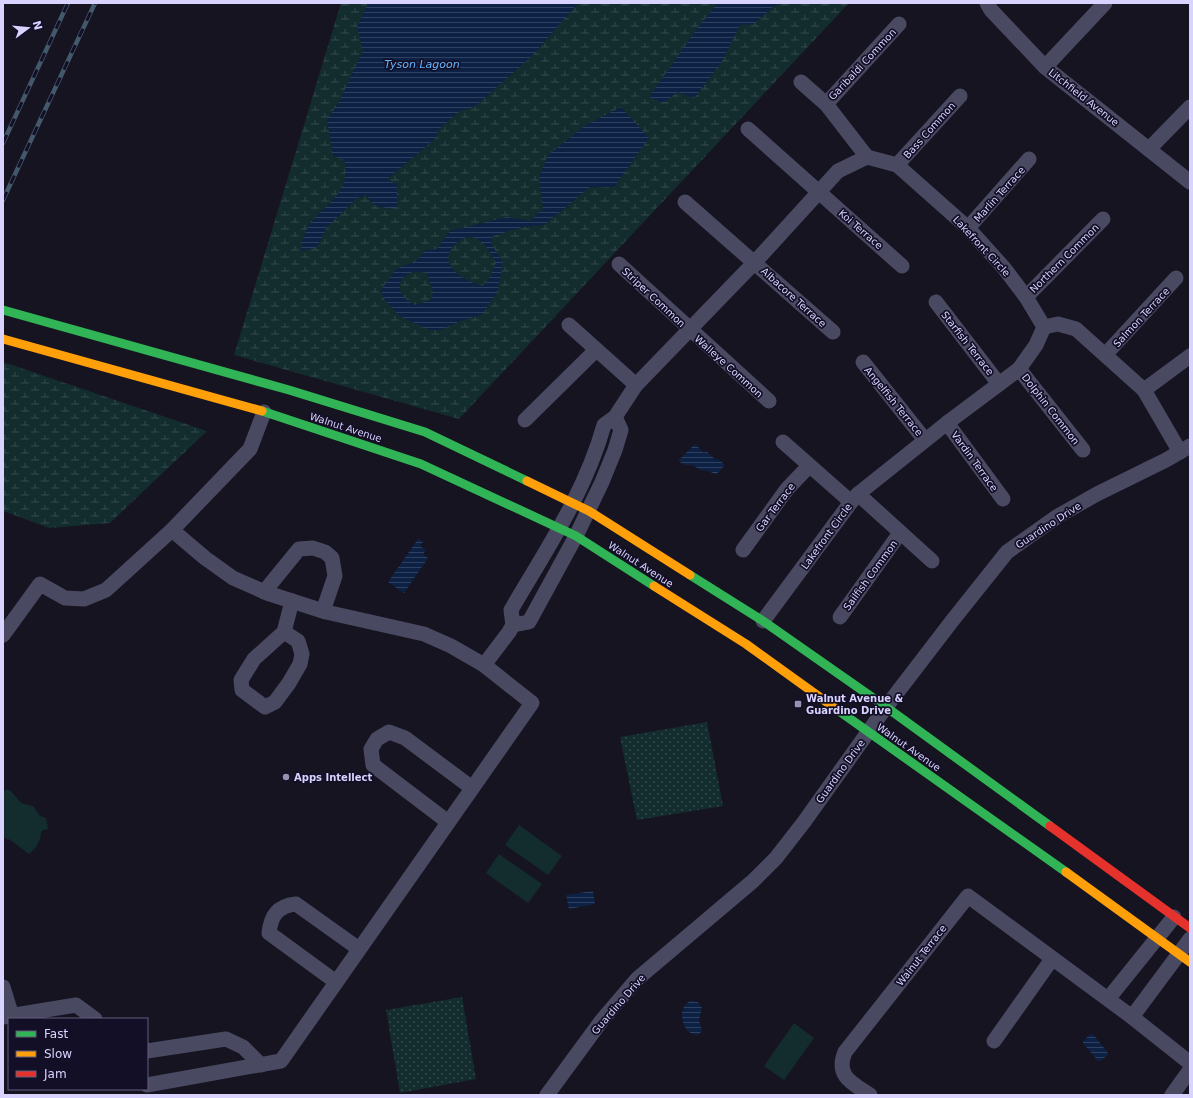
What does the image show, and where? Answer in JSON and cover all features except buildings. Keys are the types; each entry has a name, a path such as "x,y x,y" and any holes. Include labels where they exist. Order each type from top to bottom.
{"main road":[{"name":"Walnut Avenue","path":"3,310 289,390 425,432 589,511 764,621 886,707 1190,928"},
{"name":"Walnut Avenue","path":"3,339 264,412 421,464 576,536 746,644 1184,958"}],"street":[{"name":"Litchfield Avenue","path":"987,3 991,10 1045,67 1190,182"},
{"path":"1045,67 1105,3"},
{"name":"Garibaldi Common","path":"826,104 899,24"},
{"name":"Garibaldi Common","path":"801,82 826,104 867,157"},
{"name":"Bass Common","path":"897,164 960,96"},
{"path":"1149,149 1190,107"},
{"name":"Koi Terrace","path":"748,129 902,266"},
{"path":"484,665 509,632 512,625 511,610 574,504 598,445 604,425 615,417 636,385 755,262 838,171 867,157"},
{"name":"Lakefront Circle","path":"764,621 854,498 925,440 1020,368 1036,345 1044,327 1026,297 1004,268 968,228 897,164 867,157"},
{"name":"Marlin Terrace","path":"968,228 1029,159"},
{"name":"Albacore Terrace","path":"685,202 833,332"},
{"name":"Northern Common","path":"1026,297 1103,219"},
{"name":"Striper Common","path":"619,264 690,330"},
{"name":"Salmon Terrace","path":"1105,355 1176,278"},
{"name":"Starfish Terrace","path":"936,302 1000,384"},
{"path":"1044,327 1058,324 1076,329 1144,390 1185,449"},
{"path":"569,325 636,385"},
{"name":"Walleye Common","path":"690,330 769,402"},
{"path":"525,420 596,350"},
{"path":"1144,390 1190,356"},
{"name":"Angelfish Terrace","path":"863,362 925,440"},
{"name":"Dolphin Common","path":"1020,368 1083,450"},
{"path":"3,635 40,584 65,598 84,599 106,590 172,530 250,448 264,412"},
{"path":"512,625 529,622 589,511 621,430 615,417"},
{"name":"Vardin Terrace","path":"947,423 1003,499"},
{"path":"783,442 810,466 854,498"},
{"name":"Guardino Drive","path":"547,1095 602,1020 637,979 753,881 776,858 804,822 886,707 1007,552 1058,516 1185,449"},
{"name":"Gar Terrace","path":"743,550 787,489 810,466"},
{"name":"Sailfish Common","path":"854,498 900,533 932,561"},
{"path":"148,1085 280,1061 532,704 484,665 451,646 424,634 323,611 264,592 233,578 205,558 172,530"},
{"name":"Sailfish Common","path":"840,617 900,533"},
{"path":"264,592 300,549 313,548 325,552 332,558 335,576 323,611"},
{"path":"284,632 298,641 302,654 300,664 290,683 275,702 265,706 242,690 241,680 254,659 284,632 292,601"},
{"path":"448,822 373,765 371,749 377,739 389,732 405,738 472,788"},
{"name":"Walnut Terrace","path":"870,1095 848,1080 845,1076 841,1068 845,1052 968,896 1052,959 1132,1016 1190,1063"},
{"path":"336,982 269,933 270,922 277,911 289,904 296,904 359,949"},
{"path":"1108,999 1174,916"},
{"path":"1132,1016 1184,958 1190,939"},
{"path":"994,1041 1052,959"},
{"path":"3,987 8,1017 76,1005 94,1018"},
{"path":"148,1051 226,1039 243,1047 261,1065"},
{"path":"1172,1095 1190,1070"}],"green space":[{"path":"341,3 849,3 459,419 234,355"},
{"path":"3,362 207,431 110,523 49,528 3,511"},
{"path":"707,722 723,806 637,820 620,737"},
{"path":"7,789 11,791 21,803 33,806 40,816 46,818 48,829 43,830 36,847 29,854 9,839 8,840 3,837 3,792"},
{"path":"519,825 562,856 548,875 505,845"},
{"path":"499,854 542,884 528,903 486,873"},
{"path":"462,997 476,1079 400,1093 386,1010"},
{"path":"794,1023 814,1038 784,1080 764,1066"}],"water":[{"name":"Tyson Lagoon","path":"368,3 578,3 531,57 474,107 460,111 438,130 435,139 387,179 397,185 397,207 390,209 374,205 366,195 357,198 327,227 317,247 301,251 303,238 309,226 338,193 343,184 346,173 344,160 333,156 327,120 339,102 363,50 357,27"},
{"path":"718,3 778,3 753,24 740,25 721,63 694,98 678,92 663,103 649,97 699,26"},
{"path":"621,107 649,138 614,187 590,187 544,225 522,227 493,236 491,243 503,263 497,293 483,314 458,322 440,330 429,330 400,316 384,299 381,290 396,269 416,261 426,250 437,249 450,231 507,217 530,221 543,209 539,178 548,155 586,125","holes":["468,236 482,242 496,263 488,281 482,286 460,276 454,271 448,259 455,244","415,271 427,273 433,292 431,300 415,305 404,297 400,287 400,282 403,278"]},
{"path":"695,444 704,453 706,451 716,460 717,458 725,465 716,475 692,465 685,465 678,461"},
{"path":"418,539 423,542 420,546 426,550 423,554 428,558 404,593 388,582"},
{"path":"593,891 595,904 569,909 566,895"},
{"path":"691,1001 698,1002 702,1008 699,1020 702,1031 698,1035 692,1034 688,1031 682,1020 683,1009 686,1004"},
{"path":"1093,1034 1108,1053 1108,1055 1100,1061 1098,1061 1083,1043 1083,1041"}],"railway":[{"path":"3,143 68,3"},
{"path":"3,200 95,3"}],"traffic: fast":[{"path":"3,310 289,390 425,432 527,481"},
{"path":"262,411 421,464 576,536 654,586"},
{"path":"690,575 763,621 886,707 1050,826"},
{"path":"839,711 1066,872"}],"traffic: slow":[{"path":"3,339 262,411"},
{"path":"527,481 589,511 690,575"},
{"path":"654,586 746,644 839,711"},
{"path":"1066,872 1190,962"}],"traffic: jam":[{"path":"1050,826 1190,928"}],"place":[{"name":"Walnut Avenue & Guardino Drive","path":"798,704"},
{"name":"Apps Intellect","path":"286,777"}]}
